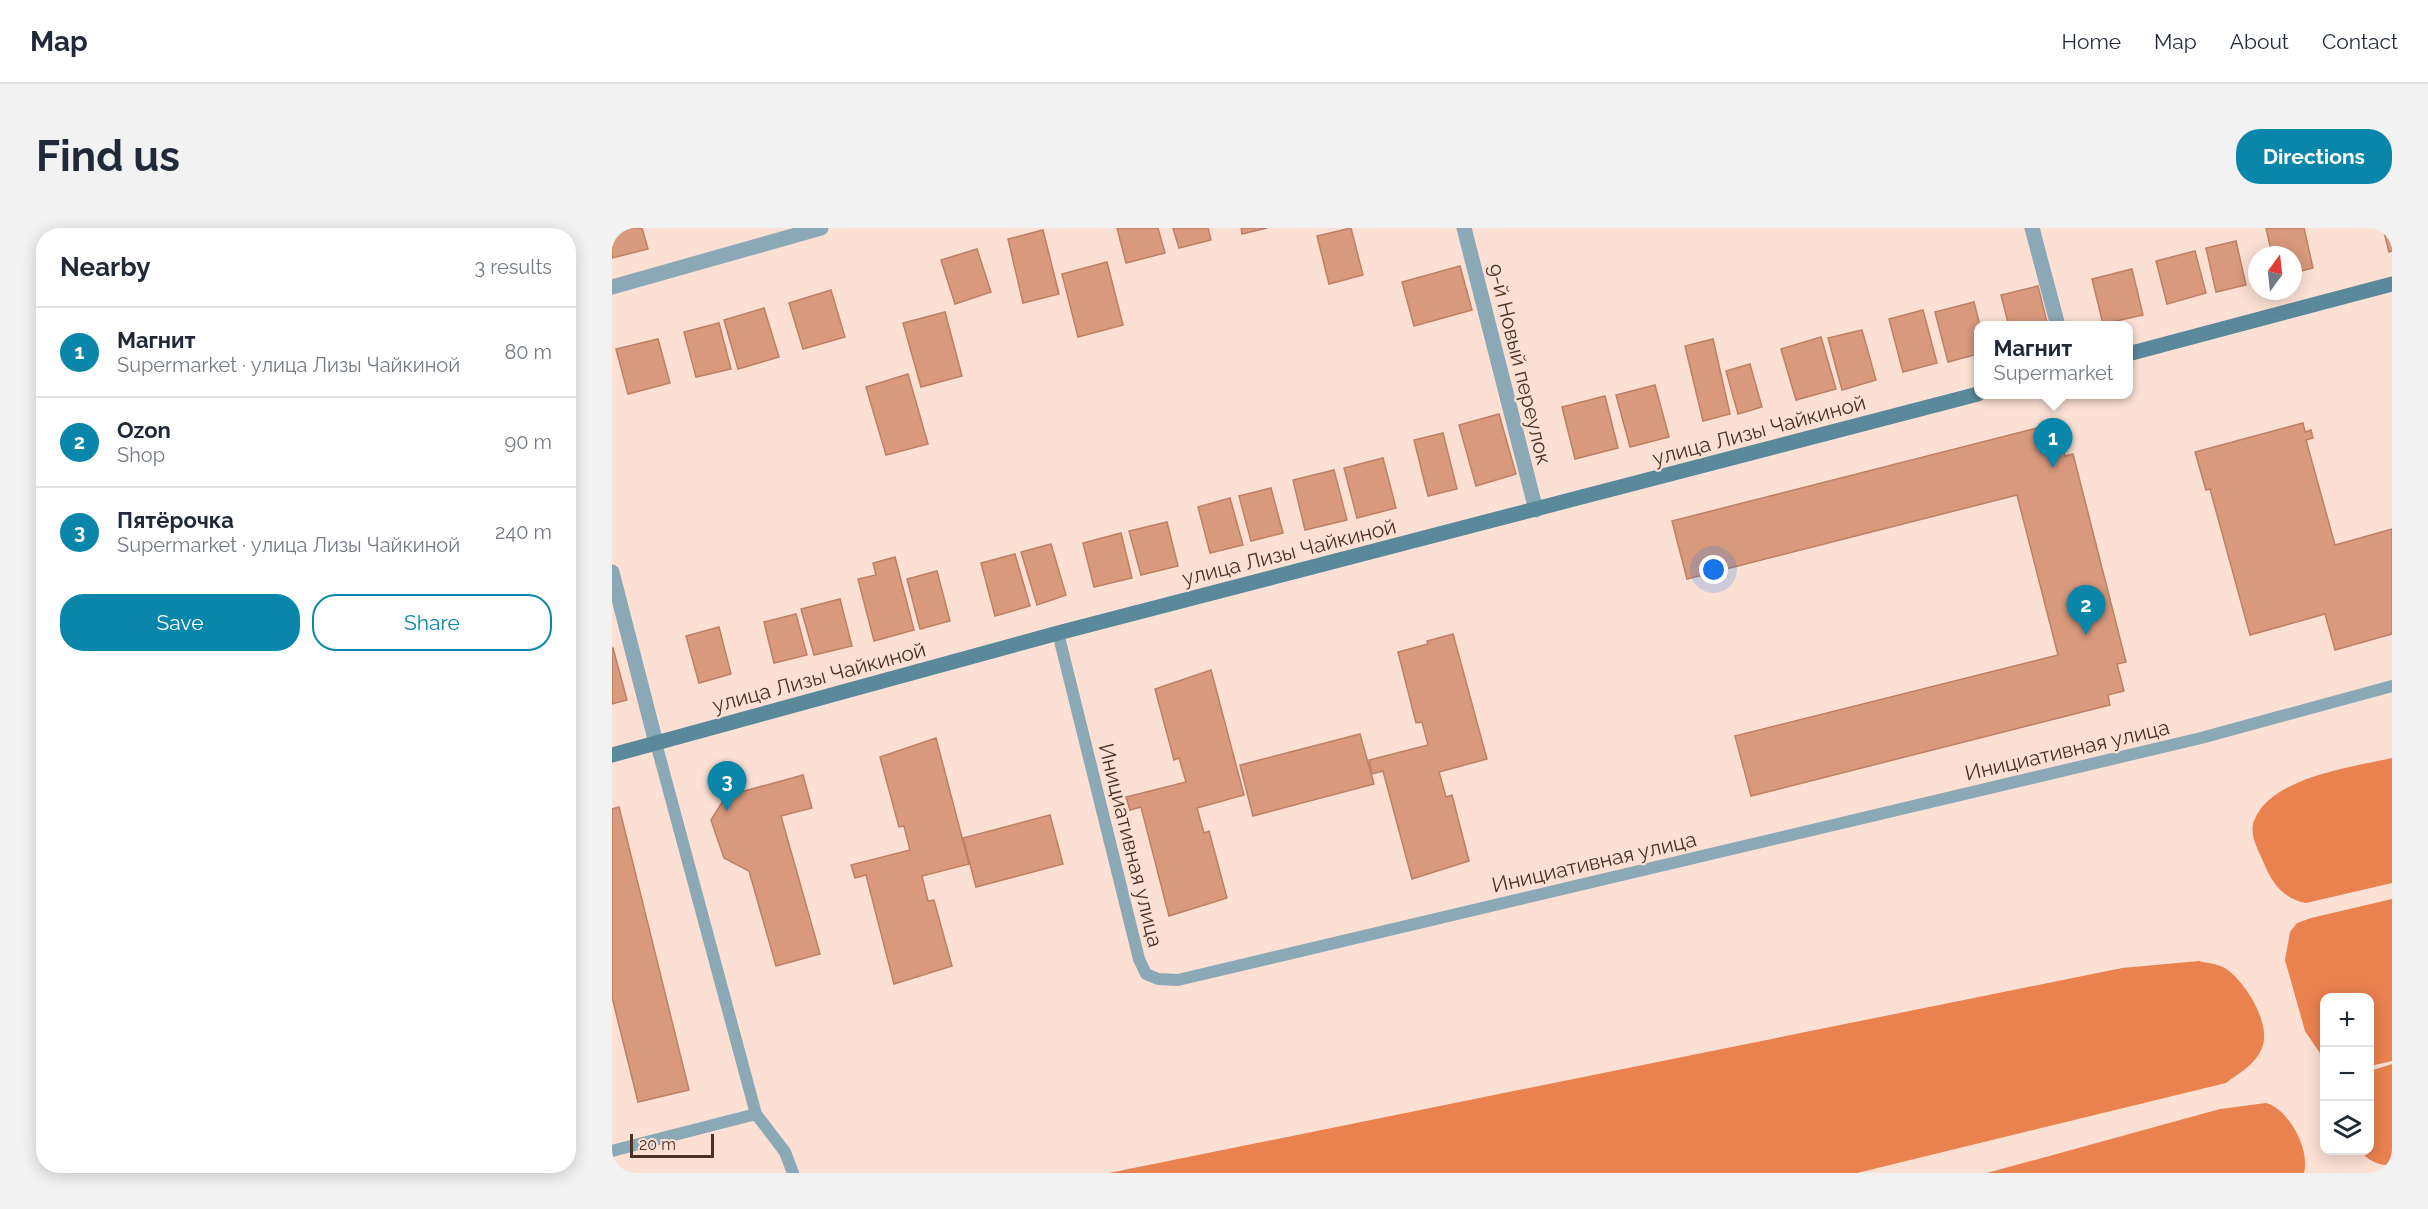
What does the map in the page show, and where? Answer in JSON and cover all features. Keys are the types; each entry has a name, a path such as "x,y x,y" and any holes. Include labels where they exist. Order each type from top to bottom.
{"main road":[{"path":"2133,353 2392,284"},
{"name":"улица Лизы Чайкиной","path":"612,755 1058,633 1974,395"}],"street":[{"path":"612,287 821,228"},
{"name":"9-й Новый переулок","path":"1464,228 1536,510"},
{"path":"2032,228 2057,321"},
{"path":"612,572 656,743"}],"lane":[{"name":"Инициативная улица","path":"1058,633 1139,959 1146,974 1158,979 1178,980 2201,738 2392,686"},
{"path":"656,743 756,1114 785,1152 793,1173"},
{"path":"612,1151 756,1114"}],"shaded area":[{"path":"2392,758 2392,883 2306,903 2284,893 2270,876 2253,837 2254,821 2263,806 2294,784 2314,776"},
{"path":"2392,899 2392,1061 2374,1065 2374,993 2320,993 2320,1053 2305,1031 2285,960 2290,932 2297,923"},
{"path":"2199,961 2225,968 2233,974 2255,1004 2263,1027 2264,1038 2259,1054 2246,1068 2226,1083 1857,1173 1109,1173 2122,968"},
{"path":"2392,1064 2392,1165 2383,1165 2364,1155 2374,1155 2374,1070"},
{"path":"2266,1103 2283,1114 2296,1132 2304,1153 2304,1173 1987,1173 2220,1109"}],"building":[{"path":"612,228 642,228 648,249 612,258"},
{"path":"1117,228 1158,228 1165,253 1126,263"},
{"path":"1173,228 1208,228 1211,240 1179,248"},
{"path":"1241,228 1267,228 1242,234"},
{"path":"1351,228 1363,275 1329,284 1317,236"},
{"path":"2266,228 2304,228 2313,268 2302,271 2302,246 2270,246"},
{"path":"2383,228 2392,228 2392,251 2389,252"},
{"path":"1043,230 1059,294 1023,303 1008,239"},
{"path":"2236,241 2246,285 2216,292 2206,248"},
{"path":"977,249 991,292 955,304 941,260"},
{"path":"2195,251 2206,293 2167,304 2156,261"},
{"path":"1107,262 1123,325 1078,337 1062,274"},
{"path":"1460,266 1472,310 1414,326 1402,282"},
{"path":"2132,269 2143,315 2116,321 2102,321 2092,279"},
{"path":"2038,286 2047,321 2008,321 2001,295"},
{"path":"831,290 845,337 803,349 789,303"},
{"path":"1974,302 1979,321 1974,321 1974,355 1948,362 1935,312"},
{"path":"764,308 779,357 738,369 724,320"},
{"path":"1923,310 1937,363 1903,372 1889,319"},
{"path":"945,312 962,376 921,387 903,323"},
{"path":"719,323 731,369 696,377 684,332"},
{"path":"1862,330 1876,380 1842,390 1828,338"},
{"path":"1821,337 1836,389 1796,400 1781,349"},
{"path":"658,339 670,383 628,394 616,349"},
{"path":"1713,339 1730,414 1703,421 1685,346"},
{"path":"1750,364 1762,407 1738,414 1726,371"},
{"path":"908,374 928,444 886,455 866,387"},
{"path":"1655,385 1669,437 1630,447 1616,395"},
{"path":"1605,396 1618,448 1575,459 1562,407"},
{"path":"1499,414 1516,474 1476,486 1459,425"},
{"path":"2303,423 2305,432 2311,430 2313,438 2306,440 2335,545 2392,529 2392,634 2335,650 2325,614 2250,635 2210,489 2206,490 2195,452"},
{"path":"2037,428 2038,432 2057,428 2065,456 2073,454 2126,662 2117,664 2124,691 2108,695 2110,705 1751,796 1735,736 2058,655 2017,495 1687,579 1672,521"},
{"path":"1443,433 1457,489 1428,496 1414,440"},
{"path":"1383,458 1396,508 1357,518 1344,468"},
{"path":"1334,470 1347,520 1305,530 1293,480"},
{"path":"1271,488 1283,533 1251,541 1239,496"},
{"path":"1230,498 1243,545 1210,553 1198,507"},
{"path":"1167,522 1178,566 1141,575 1129,531"},
{"path":"1121,533 1132,578 1094,587 1083,543"},
{"path":"1051,544 1066,595 1037,605 1021,552"},
{"path":"1015,554 1030,606 995,616 981,563"},
{"path":"895,557 914,630 874,641 858,579 876,575 873,563"},
{"path":"937,571 950,621 920,629 907,579"},
{"path":"840,599 852,646 814,655 801,609"},
{"path":"796,614 807,655 774,663 764,622"},
{"path":"719,627 731,674 699,683 686,636"},
{"path":"1453,634 1487,759 1439,772 1446,797 1452,795 1469,861 1412,879 1383,771 1372,774 1369,760 1428,745 1422,722 1416,723 1398,652"},
{"path":"612,649 627,700 612,704"},
{"path":"1211,670 1244,795 1197,808 1204,833 1209,831 1227,898 1169,916 1141,807 1130,810 1126,797 1186,782 1179,758 1174,760 1155,689"},
{"path":"1360,734 1374,784 1253,816 1240,765"},
{"path":"936,738 969,864 922,876 928,901 934,900 952,966 894,984 866,875 855,878 851,865 910,850 904,826 899,827 880,757"},
{"path":"803,775 812,808 781,816 820,954 776,966 749,871 724,858 711,820 726,796"},
{"path":"619,807 689,1090 638,1102 612,997 612,809"},
{"path":"1050,815 1063,864 976,887 963,838"}],"place":[{"name":"Магнит","path":"2053,468"},
{"name":"Ozon","path":"2086,635"},
{"name":"Пятёрочка","path":"727,811"}]}
